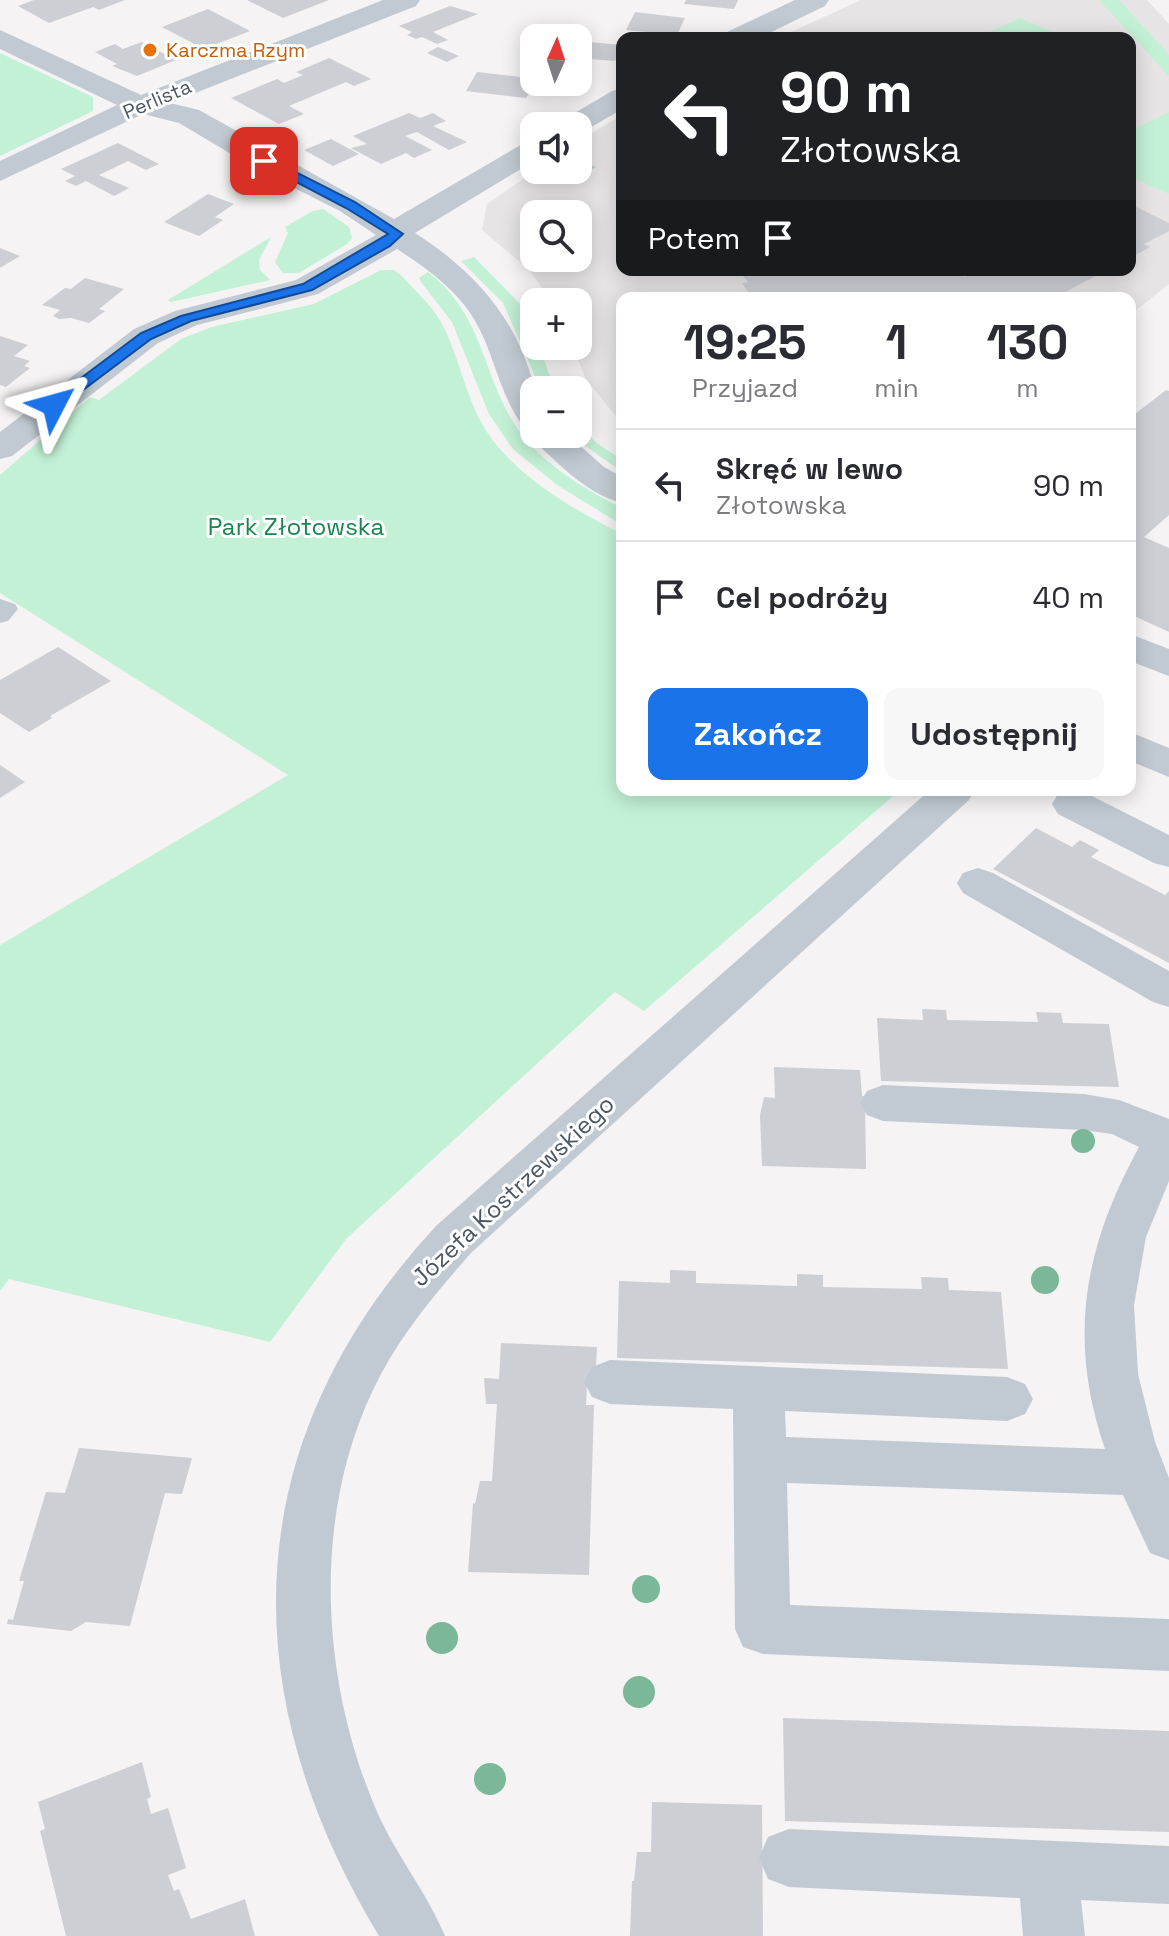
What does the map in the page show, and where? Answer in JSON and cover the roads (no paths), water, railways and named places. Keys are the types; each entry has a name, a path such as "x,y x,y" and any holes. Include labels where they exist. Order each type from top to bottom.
{"street":[{"name":"Perlista","path":"0,172 140,105 407,0"},
{"path":"749,32 816,0"},
{"path":"0,38 140,105 150,120 166,130 264,161 351,205 396,234 445,268 478,299 490,317 520,394"},
{"path":"592,115 616,101"},
{"path":"0,449 146,336 186,318 307,287 385,243 408,223 520,157"},
{"path":"562,448 592,474 616,488"},
{"path":"1136,649 1169,664"},
{"path":"1136,748 1169,764"},
{"name":"Józefa Kostrzewskiego","path":"414,1936 388,1898 344,1803 311,1688 305,1612 309,1531 324,1449 353,1378 372,1342 403,1296 454,1239 948,796"},
{"path":"1073,804 1169,853"},
{"path":"978,883 1169,991"},
{"path":"883,1103 1084,1112 1119,1118 1169,1138 1139,1192 1112,1276 1112,1372 1141,1473 1169,1536"},
{"path":"610,1382 1007,1399"},
{"path":"758,1388 763,1629 1169,1645"},
{"path":"943,1396 951,1466"},
{"path":"760,1459 1141,1473"},
{"path":"789,1858 1169,1875"},
{"path":"1048,1870 1054,1936"}],"lane":[{"path":"0,606 7,609 0,616"}],"place":[{"name":"Karczma Rzym","path":"150,50"}],"park label":[{"name":"Park Złotowska","path":"296,527"}]}
